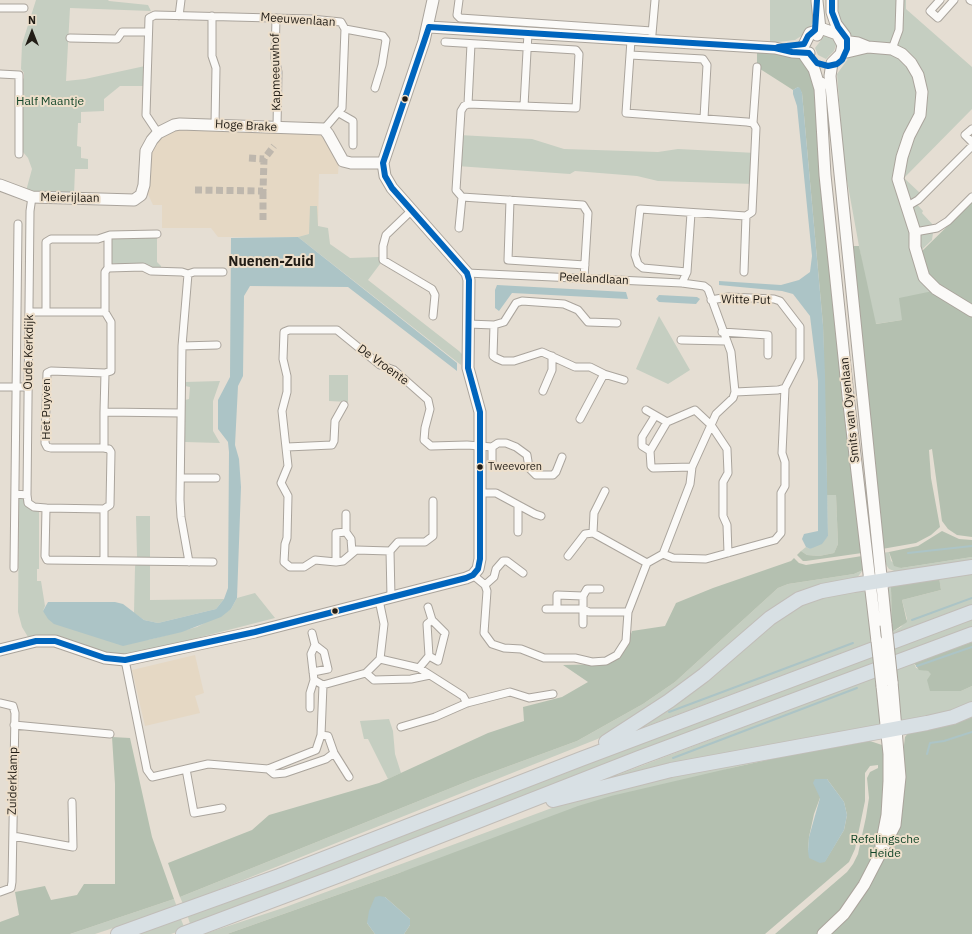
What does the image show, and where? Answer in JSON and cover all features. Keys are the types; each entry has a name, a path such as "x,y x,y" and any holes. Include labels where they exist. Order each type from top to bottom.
{"highway":[{"path":"581,759 669,702 789,604 822,591 972,567"},
{"path":"118,934 306,866 581,759 972,612"},
{"path":"183,934 639,758 972,634"},
{"path":"507,810 671,770 947,718 972,709"}],"street":[{"path":"179,16 181,0"},
{"path":"0,652 28,647 51,640 105,658 125,660 255,632 466,578 473,574 478,568 480,559 480,412 468,368 467,272 392,188 385,176 383,163 428,27 433,0"},
{"path":"459,0 457,15 460,18 806,50 825,66 842,60 845,45 835,29 832,12 832,0"},
{"path":"651,36 655,0"},
{"path":"892,49 899,30 900,0"},
{"path":"940,0 930,11 938,18 954,0"},
{"path":"817,1 819,7 817,30"},
{"path":"0,8 24,8"},
{"name":"Meeuwenlaan","path":"148,32 149,18 155,15 310,19 341,22 345,29 383,36 386,40 382,65 375,88"},
{"path":"212,16 212,56 216,68 215,124"},
{"name":"Kapmeeuwhof","path":"276,18 275,58 278,72 277,127"},
{"path":"428,27 631,40 651,36"},
{"path":"345,29 342,108 324,129 343,161 351,163 383,163"},
{"path":"806,50 808,36 817,30 835,29"},
{"path":"70,38 117,39 122,32 148,32 146,115 158,133"},
{"path":"524,106 528,34"},
{"path":"631,40 626,113 753,123"},
{"path":"445,42 576,50 579,54 576,108 468,104"},
{"path":"845,45 858,43 868,47 892,49 902,54 911,63 918,75 922,92 920,116 907,143 898,179 915,232 915,247 924,277 936,289 972,311"},
{"path":"471,44 468,104 461,112 460,119 456,190 462,197 583,205 588,213 584,278"},
{"path":"630,55 703,59 707,65 704,118"},
{"name":"Smits van Oyenlaan","path":"825,66 820,89 825,175 851,418 876,582"},
{"name":"Smits van Oyenlaan","path":"823,934 844,914 864,885 879,857 889,797 892,729 876,582 833,91 825,66"},
{"path":"687,272 643,268 638,264 636,255 640,209 746,216 752,212 756,128 753,123 757,67"},
{"path":"0,74 19,75 19,154"},
{"path":"339,113 353,121 353,145"},
{"name":"Hoge Brake","path":"158,133 174,125 215,124 324,129"},
{"path":"972,129 965,135 972,142"},
{"name":"Meierijlaan","path":"0,185 32,197 134,200 141,195 144,185 146,150 158,133"},
{"path":"906,206 918,200 972,146"},
{"name":"Oude Kerkdijk","path":"27,495 30,211 32,197"},
{"path":"459,228 462,197"},
{"path":"915,232 937,228 948,221 972,197"},
{"path":"510,200 508,260 585,265"},
{"path":"412,210 386,235 383,246 383,260 432,288 435,295 433,316"},
{"path":"682,283 687,272 691,213"},
{"path":"744,272 746,216"},
{"name":"Oude Kerkdijk","path":"14,568 18,224"},
{"path":"46,312 46,242 51,239 98,240 110,235 157,234"},
{"path":"15,494 27,495 28,503 34,507 104,508 110,504 111,452 109,449 104,448 105,373 111,371 112,367 110,322 105,312 106,272 108,268 108,237"},
{"path":"108,268 143,267 151,271 182,272 188,274 194,272 223,272"},
{"name":"Peellandlaan","path":"467,272 682,283 704,286 708,289 711,300"},
{"path":"188,274 182,346 181,413 181,517 188,562"},
{"path":"18,276 30,276"},
{"name":"Witte Put","path":"711,300 728,297 774,299 780,301 800,328 800,359 785,388 782,453 785,462 785,486 781,493 781,533 774,540 728,553"},
{"path":"473,574 485,585 487,591 484,633 492,644 504,648 521,649 544,658 575,658 592,662 606,661 617,655 626,641 628,612 647,564 663,554 690,484 692,467 711,424 716,414 733,398 735,392 731,352 722,332 711,300"},
{"path":"468,324 494,325 504,322 516,303 522,301 564,304 578,310 588,322 617,323"},
{"path":"30,312 105,312"},
{"path":"494,325 493,356 503,361 514,361 542,352 575,367 590,367 604,374 624,380"},
{"name":"De Vroente","path":"336,562 314,560 304,567 290,567 284,562 285,544 287,538 288,496 281,483 288,466 282,411 287,392 287,376 283,359 284,332 289,330 337,330 380,365 394,370 428,400 430,409 424,434 426,443 431,446 480,445"},
{"path":"722,332 768,335 768,355"},
{"path":"681,340 726,341"},
{"path":"182,346 217,345"},
{"path":"543,391 552,370 552,356"},
{"name":"Het Puyven","path":"104,448 51,448 47,447 45,442 47,373 51,371 105,373"},
{"path":"580,419 604,374"},
{"path":"0,387 28,387"},
{"path":"735,392 778,390 785,388"},
{"path":"287,447 326,446 332,444 334,441 335,421 344,405"},
{"path":"646,410 667,422"},
{"path":"663,554 673,558 706,559 728,553 727,525 723,516 723,482 728,473 727,449 711,424 695,410 667,422 650,451 651,466 653,468 692,467"},
{"path":"104,412 181,413"},
{"path":"650,451 642,446 642,437 655,416"},
{"path":"480,445 492,447 498,442 516,447 527,455 529,468 536,475 553,475 556,472 562,457"},
{"path":"492,447 492,461"},
{"path":"181,478 216,478"},
{"path":"593,533 594,513 605,491"},
{"path":"480,492 496,493 518,506 541,516"},
{"path":"391,596 390,551 398,542 425,542 433,536 432,501"},
{"path":"518,506 518,532"},
{"path":"46,508 45,556 47,560 213,562"},
{"path":"104,508 104,560"},
{"path":"346,514 346,532 351,539 352,552"},
{"path":"346,532 336,533 336,562 343,561 356,550 390,551"},
{"path":"568,556 585,534 593,533 647,564"},
{"path":"485,585 494,577 496,569 503,561 507,561 523,573"},
{"path":"583,624 583,596 587,589 600,589"},
{"path":"557,609 557,595 583,596"},
{"path":"314,680 323,685 366,673 380,659 384,624 379,600"},
{"path":"428,607 432,620 445,633 438,660 429,656"},
{"path":"546,609 583,609 589,612 628,612"},
{"path":"419,668 429,656 427,624 432,620"},
{"path":"312,634 315,645 324,652 328,669 313,672"},
{"path":"310,708 310,693 314,680 311,654 315,645"},
{"path":"380,659 419,668 463,696 467,704"},
{"path":"125,660 147,770 152,777 208,764 268,770 274,774 285,773 326,760 334,753"},
{"path":"366,673 374,680 411,679 430,675"},
{"path":"268,770 316,750 321,735 323,685"},
{"path":"401,727 435,717 467,704 510,692 529,698 553,694"},
{"name":"Zuiderklamp","path":"0,702 13,706 14,725 11,888 0,892"},
{"path":"14,725 110,734"},
{"path":"321,735 328,736 334,753 349,777"},
{"path":"186,769 194,813 222,808"},
{"path":"13,836 73,847 72,802"}],"shaded area":[{"path":"172,129 321,132 339,160 338,174 319,174 318,226 309,234 298,237 218,237 211,228 162,228 162,205 153,205 147,192 150,151 158,138"},
{"path":"195,655 204,693 195,696 200,713 145,726 132,670"}],"green space":[{"name":"Half Maantje","path":"36,0 108,0 148,5 151,11 70,8 66,81 85,79 145,66 143,86 120,86 104,99 104,111 81,112 81,123 78,123 77,146 81,147 81,158 88,159 88,169 75,169 74,195 26,191 32,169 28,158 23,152 21,152 22,80 24,78 24,73 21,69 22,44"},
{"path":"770,0 813,0 813,21 809,31 795,40 770,43"},
{"path":"837,0 906,0 906,9 972,67 972,109 904,178 920,193 913,200 934,226 932,240 914,257 933,291 902,320 875,324 863,268 844,164 837,74 850,56 851,38 841,26"},
{"path":"825,35 832,38 836,45 834,51 826,59 818,55 815,48"},
{"path":"757,47 799,56 813,74 862,553 806,561 803,561 797,555 801,551 807,555 819,556 834,553 838,544 836,495 827,495 823,325 802,93 798,87 793,90 757,67"},
{"path":"459,135 532,139 564,149 658,152 678,149 756,153 754,184 658,181 637,176 575,171 570,174 457,166"},
{"path":"972,202 972,304 942,288 928,277 920,253"},
{"path":"310,206 317,206 318,226 328,228 330,244 350,258 379,257 383,260 368,280 459,351 462,354 461,365 298,237 309,234"},
{"path":"111,238 157,238 157,262 161,266 161,269 110,263"},
{"path":"852,246 859,246 876,324 902,320 899,298 933,291 972,317 972,537 957,535 948,529 942,521 932,449 929,450 931,478 940,527 931,535 916,543 882,549"},
{"path":"659,316 690,370 668,384 636,369"},
{"path":"329,375 348,375 348,402 329,401"},
{"path":"220,381 213,401 213,431 220,443 185,442 185,400 189,399 190,387 185,386 185,382"},
{"path":"827,495 836,495 838,544 834,553 819,556 807,555 801,551 806,547 810,549 828,536"},
{"path":"19,497 26,497 27,507 39,512 39,569 37,569 37,581 41,581 45,606 43,611 148,640 197,627 231,609 237,598 255,593 275,618 131,655 113,656 28,637 22,627 18,612"},
{"path":"136,516 150,516 150,600 224,599 216,609 158,623 144,620 134,613 135,567 137,556"},
{"path":"942,531 959,539 972,540 972,557 901,568 894,566 889,552 918,546"},
{"path":"889,552 891,561 901,568 972,557 972,561 897,572 889,569 883,560 882,553"},
{"path":"862,556 863,570 854,574 788,584 778,588 675,682 643,704 577,741 471,780 180,897 168,863 252,830 269,815 379,783 488,733 524,721 523,707 562,697 588,682 563,665 608,664 627,646 632,631 665,626 676,603 713,588 791,561 794,558 799,563 806,565"},
{"path":"972,569 972,605 892,634 892,632 901,627 907,619 902,600 941,590 939,578 891,592 891,619 886,584"},
{"path":"863,570 857,578 814,588 684,685 605,736 183,904 180,897 471,780 577,741 643,704 675,682 778,588 788,584 854,574"},
{"path":"939,577 941,590 902,600 907,622 892,632 891,587 894,585"},
{"path":"865,587 874,641 628,733 800,603"},
{"path":"972,616 972,630 191,927 187,914"},
{"path":"972,642 972,686 961,691 930,691 927,680 931,674 928,671 919,670 914,663"},
{"path":"914,663 916,668 928,671 961,691 972,686 972,707 900,722 896,669"},
{"path":"877,676 884,726 583,788 728,733"},
{"path":"972,715 972,934 830,934 859,901 871,884 892,841 905,737 909,732"},
{"path":"389,719 393,731 395,754 401,773 388,779 368,739 364,739 360,721"},
{"path":"112,737 130,738 152,837 174,899 70,934 0,934 0,922 19,915 15,892 45,886 51,900 77,895 84,884 115,884 115,784"},
{"name":"Refelingsche Heide","path":"870,741 882,745 884,749 887,779 878,842 871,861 852,895 819,934 775,934 847,872 853,864 858,854 866,817 869,798 867,778 870,772 878,768 878,765 870,766 865,773 865,801 855,849 849,862 765,934 404,934 410,925 410,919 385,897 367,923 375,934 227,934 399,873 578,806 611,796 794,754","holes":["827,779 844,802 847,815 844,830 825,861 808,851 809,837 814,814"]},
{"path":"794,754 731,768 399,873 227,934 204,934 283,908 576,799 657,777"},
{"path":"174,899 177,907 95,934 70,934"},
{"path":"180,917 185,929 171,934 130,934"}],"water":[{"path":"798,87 802,93 823,325 825,376 828,536 822,544 810,549 806,547 802,539 804,534 818,531 818,381 810,316 793,294 782,291 719,285 719,281 781,285 799,280 810,272 812,256 797,106 793,94 793,90"},
{"path":"298,237 457,363 457,371 348,287 250,286 244,296 243,376 238,386 235,445 239,459 241,487 237,598 231,609 221,617 182,632 123,646 54,624 48,619 43,611 48,602 115,602 123,604 144,620 158,623 216,609 224,599 228,588 229,452 228,442 218,429 218,400 230,377 231,238"},
{"path":"497,285 626,292 628,299 512,293 499,311 495,308 495,290"},
{"path":"659,295 697,297 700,299 696,304 659,302 656,299"},
{"path":"815,779 827,779 844,802 847,815 844,830 825,862 820,863 809,858 808,851 809,837 820,798 813,783"},
{"path":"375,897 385,897 410,919 410,925 404,934 375,934 367,923 369,911"}],"waterway":[{"path":"908,553 972,546"},
{"path":"912,620 972,598"},
{"path":"669,712 853,643"},
{"path":"917,666 972,647"},
{"path":"673,758 857,688"},
{"path":"927,754 930,743 944,741 972,732"}],"tunnel":[{"path":"195,190 263,191 264,159 274,146"},
{"path":"249,158 264,159"},
{"path":"263,191 263,220"}],"transit line":[{"path":"778,47 804,44 808,36 815,30 817,0"},
{"path":"429,27 775,48 792,52 809,53 817,63 828,66 837,64 842,60 847,49 847,39 838,27 832,12 832,0"},
{"path":"0,650 36,641 55,641 105,658 125,660 255,632 466,578 473,575 478,569 480,559 480,412 468,368 469,280 467,273 392,188 385,176 383,163 429,27"}],"place":[{"name":"Tweevoren","path":"480,467"}],"district":[{"name":"Nuenen-Zuid","path":"271,262"}]}
